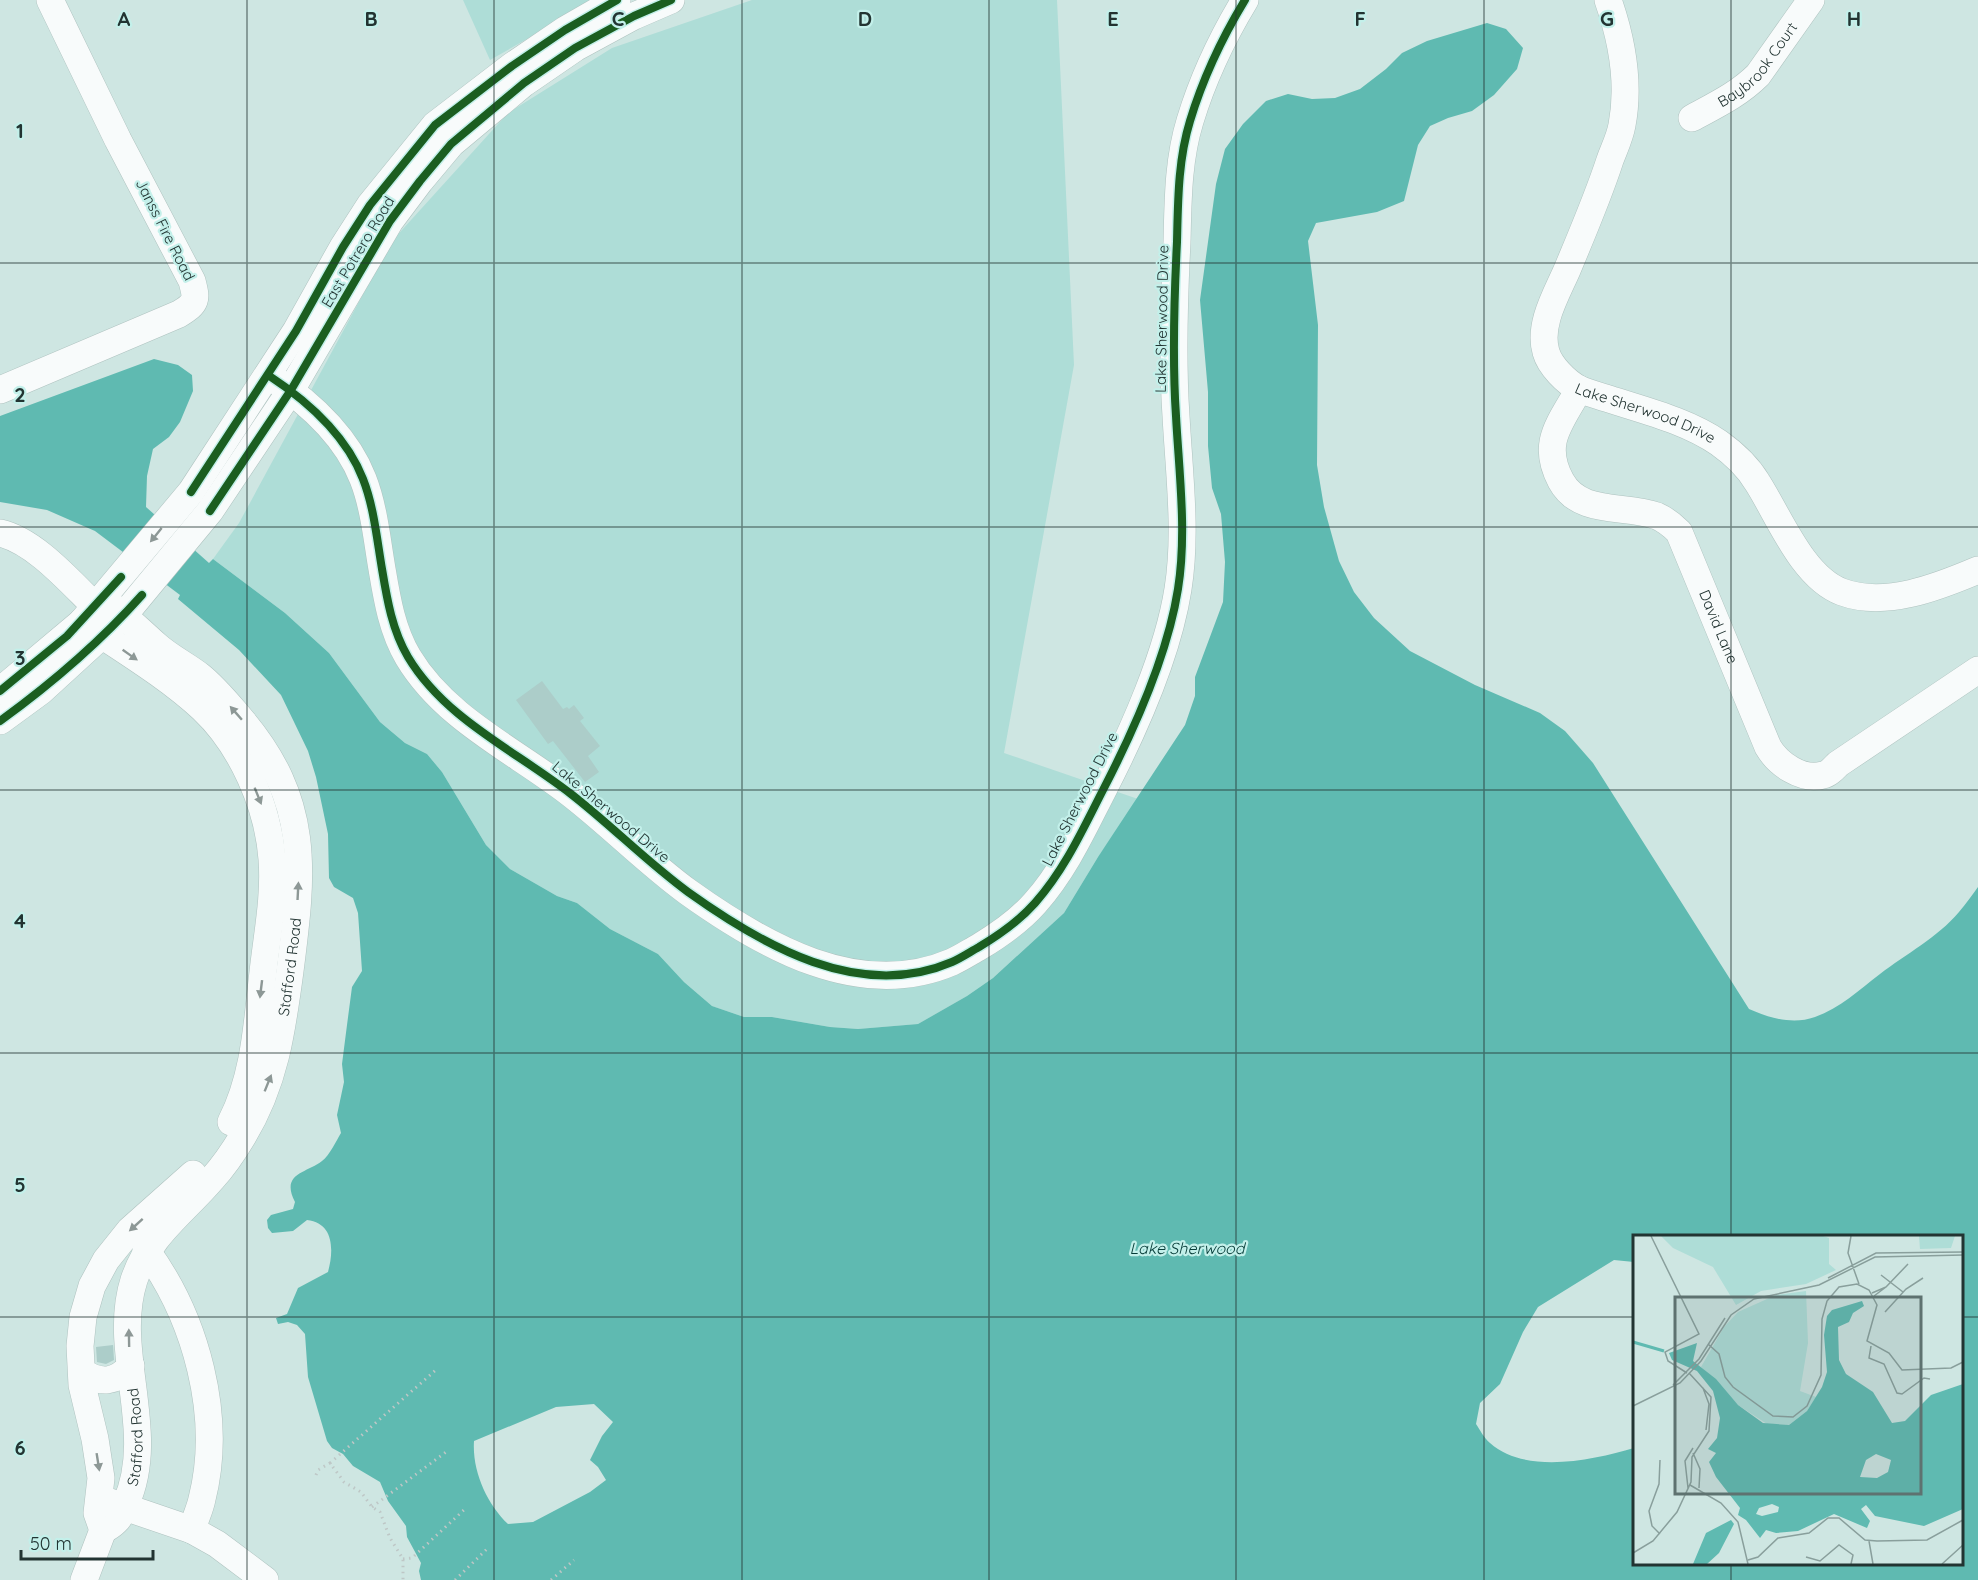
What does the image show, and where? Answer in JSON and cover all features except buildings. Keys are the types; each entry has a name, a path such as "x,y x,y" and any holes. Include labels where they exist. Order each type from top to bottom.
{"street":[{"name":"Janss Fire Road","path":"0,390 179,314 192,306 195,301 192,280 118,140 50,0"},
{"name":"East Potrero Road","path":"0,721 41,691 102,616 121,577 191,492 268,375 365,213 435,125 512,66 565,30 616,0"},
{"name":"East Potrero Road","path":"0,691 102,616 142,595 210,511 291,390 390,221 451,144 524,83 575,48 634,16 671,0"},
{"name":"Lake Sherwood Drive","path":"268,375 291,390 316,412 343,444 361,474 377,538 393,622 400,642 411,662 465,721 556,783 656,868 690,893 761,939 791,955 842,970 878,975 925,970 953,962 990,940 1028,911 1060,870 1119,759 1166,637 1179,586 1181,548 1174,345 1180,171 1190,121 1209,69 1227,29 1245,0"},
{"name":"Lake Sherwood Drive","path":"1608,0 1617,25 1623,59 1622,126 1605,176 1543,332 1546,353 1554,367 1579,389 1677,422 1721,445 1739,459 1756,479 1804,560 1825,583 1839,591 1872,598 1907,594 1932,588 1978,570"},
{"name":"Baybrook Court","path":"1692,118 1749,85 1811,0"},
{"name":"David Lane","path":"1579,389 1553,438 1551,452 1553,465 1558,475 1571,493 1585,503 1655,516 1669,522 1679,532 1768,747 1783,765 1798,773 1813,776 1826,775 1978,670"},
{"path":"0,533 12,536 35,551 102,616"},
{"name":"Stafford Road","path":"84,1580 103,1530 97,1513 133,1486 136,1462 136,1414 128,1310 134,1280 146,1250 228,1160 245,1132 271,1077 280,1041 292,958 299,862 297,831 290,801 277,772 256,737 220,695 200,676 157,646 102,616"},
{"name":"Stafford Road","path":"102,616 205,711 225,734 260,798 273,860 268,932 255,1039 249,1074 240,1105 211,1155 186,1182 130,1230 106,1260 92,1286 83,1317 80,1346 82,1372 101,1478 112,1503 192,1530 217,1544 265,1580"},
{"path":"146,1250 158,1266 186,1323 204,1382 208,1415 208,1454 202,1498 192,1530"},
{"name":"Stafford Road","path":"82,1372 94,1380 106,1380 122,1376 131,1366"}],"path":[{"path":"316,1475 318,1470 330,1463 437,1369"},
{"path":"372,1507 446,1452"},
{"path":"330,1463 344,1482 361,1492 372,1507 380,1512 390,1538 403,1559 403,1580"},
{"path":"403,1559 412,1558 465,1509"},
{"path":"455,1580 489,1548"},
{"path":"551,1580 574,1560"}],"shaded area":[{"path":"463,0 596,0 490,60"},
{"path":"752,0 1057,0 1074,365 1004,753 1138,799 1098,857 1064,913 993,978 918,1024 858,1029 830,1027 772,1017 744,1017 712,1006 684,982 658,954 610,929 577,903 557,896 510,869 486,845 442,772 427,754 405,743 380,722 329,653 285,613 213,559 239,523 392,241 508,113 612,48"}],"water":[{"name":"Lake Sherwood","path":"1487,23 1506,29 1523,48 1517,69 1494,95 1472,111 1430,126 1418,145 1404,201 1377,212 1316,223 1308,241 1318,325 1317,465 1324,507 1339,561 1354,592 1374,618 1410,651 1475,685 1540,713 1565,731 1593,763 1749,1009 1773,1018 1798,1020 1815,1017 1833,1009 1941,930 1959,912 1978,887 1978,1580 421,1580 419,1571 421,1563 407,1537 406,1526 388,1501 380,1482 353,1466 327,1441 308,1377 305,1334 297,1325 288,1322 278,1324 276,1318 287,1314 298,1288 328,1272 331,1247 330,1239 323,1226 307,1220 293,1231 272,1233 268,1228 267,1220 271,1215 293,1209 295,1202 291,1185 293,1179 325,1158 341,1133 337,1115 344,1082 342,1064 347,1025 352,987 362,971 358,913 353,898 334,887 329,878 328,834 308,751 281,695 239,650 178,599 180,595 95,531 47,510 0,502 0,416 154,359 178,365 192,375 193,391 180,422 169,437 153,449 147,476 146,507 209,563 213,559 285,613 329,653 380,722 405,743 427,754 442,772 486,845 510,869 557,896 577,903 610,929 658,954 684,982 712,1006 744,1017 772,1017 830,1027 858,1029 918,1024 993,978 1064,913 1185,725 1195,696 1195,677 1223,602 1225,562 1221,514 1212,488 1208,446 1208,392 1200,300 1216,184 1225,149 1243,124 1266,101 1288,94 1312,99 1335,98 1360,89 1402,53 1427,41","holes":["594,1404 613,1422 602,1436 590,1460 598,1467 606,1480 590,1492 533,1522 508,1524 500,1516 487,1497 478,1475 474,1441 556,1407"]}],"cycle path":[{"path":"191,492 296,331 343,247 370,205 435,125 512,66 565,30 617,0"},
{"path":"210,511 291,390 390,221 451,144 524,83 575,48 634,16 671,0"},
{"path":"268,375 310,407 335,433 356,463 370,501 394,625 408,657 441,699 483,733 571,794 688,892 747,931 780,948 813,962 847,971 882,975 917,973 952,962 987,942 1016,921 1046,890 1064,863 1126,743 1148,692 1166,639 1178,589 1182,546 1174,351 1179,181 1186,136 1201,89 1221,44 1245,0"},
{"path":"0,691 67,636 121,577"},
{"path":"0,721 74,662 142,595"}]}
